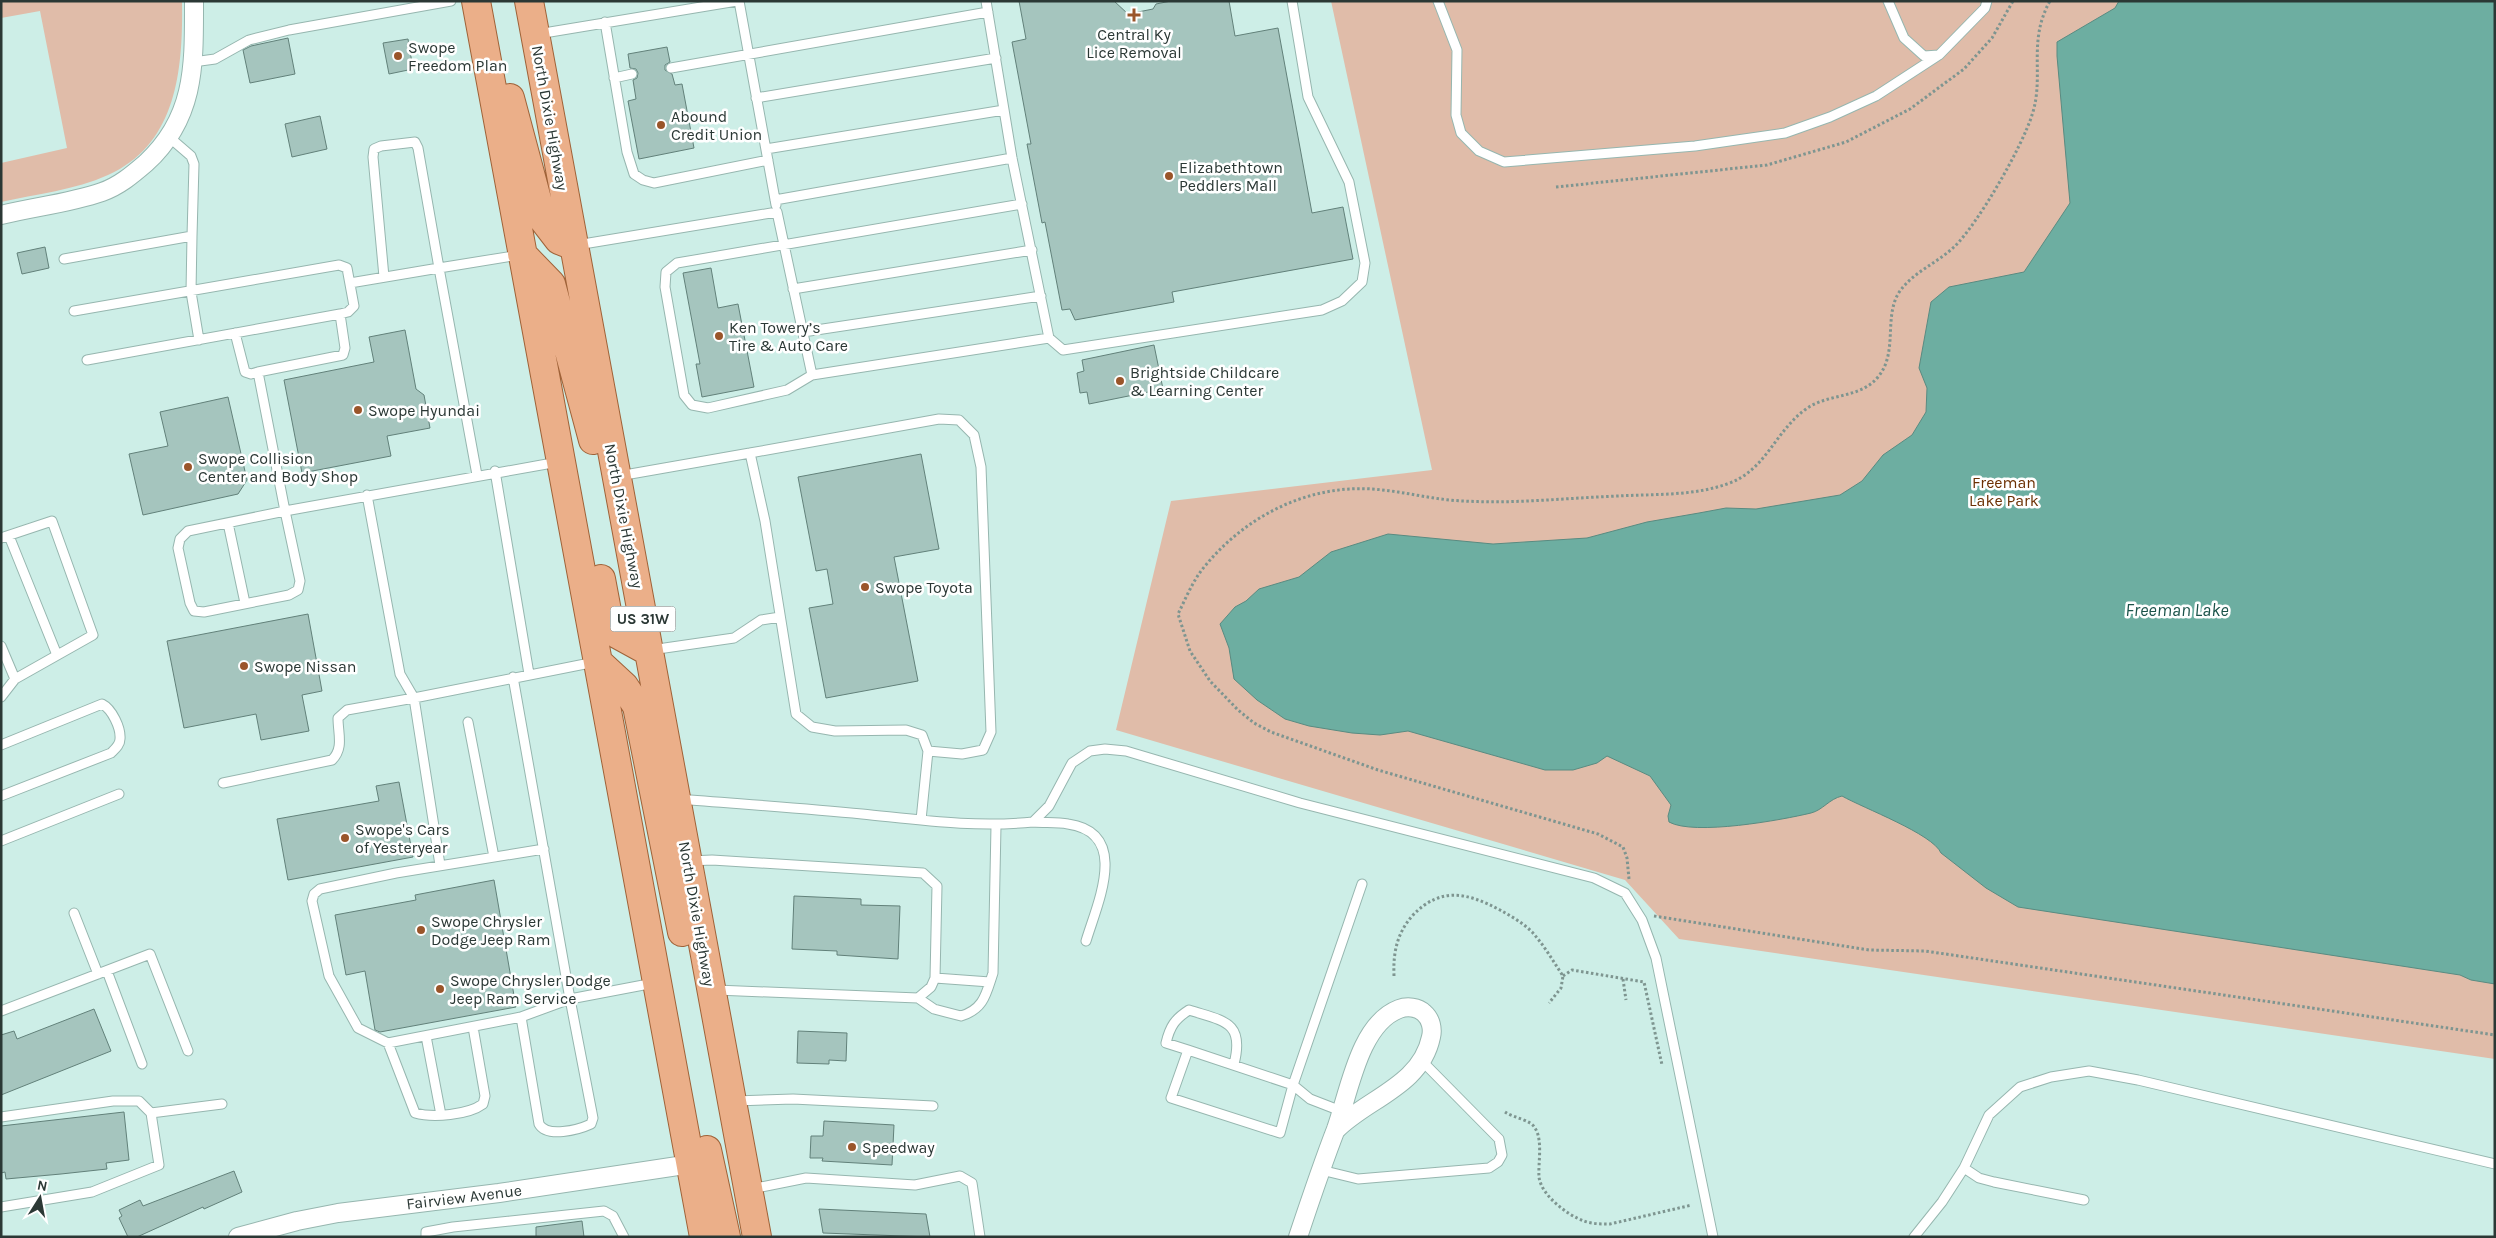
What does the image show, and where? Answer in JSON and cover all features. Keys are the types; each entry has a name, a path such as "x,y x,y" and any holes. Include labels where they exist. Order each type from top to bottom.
{"main road":[{"name":"US 31W","path":"476,1 704,1237"},
{"path":"491,1 505,77 542,218 560,240 574,246"},
{"name":"North Dixie Highway","path":"528,1 708,977 758,1237"},
{"path":"522,254 551,284 594,443 625,610 647,640"},
{"path":"549,399 563,409 570,423 607,611 617,634 647,640"},
{"path":"598,662 624,686 637,706 683,940 708,977"},
{"path":"642,898 656,916 726,1237"}],"street":[{"path":"1,215 100,192 117,185 143,165 169,137 182,116 187,100 193,62 194,1"},
{"path":"1298,1237 1336,1130 1350,1082 1369,1037 1384,1017 1394,1011 1404,1007 1414,1007 1424,1012 1430,1020 1432,1031 1430,1044 1421,1060 1396,1088 1350,1116 1336,1130"},
{"name":"Fairview Avenue","path":"238,1237 297,1221 338,1213 499,1193 691,1164"}],"lane":[{"path":"193,62 215,59 240,43 289,30 451,1"},
{"path":"535,35 738,1 777,212 812,375"},
{"path":"986,1 1012,158 1049,338 1063,350 1322,310 1342,301 1362,282 1365,263 1349,182 1308,97 1292,1"},
{"path":"1438,1 1457,50 1456,114 1461,133 1479,151 1504,162 1694,146 1785,133 1830,117 1876,96 1939,55 1985,8 1987,1"},
{"path":"1888,1 1904,38 1924,56 1939,55"},
{"path":"671,68 988,12"},
{"path":"605,22 627,152 634,174 643,180 654,183 768,160"},
{"path":"756,98 996,58"},
{"path":"614,78 632,74"},
{"path":"766,149 1004,110"},
{"path":"169,137 192,156 194,164 191,292 199,340"},
{"path":"384,278 373,157 374,149 408,141 415,142 418,148 477,474"},
{"path":"775,200 1012,158"},
{"path":"1022,204 677,263 666,272 665,287 684,395 692,405 708,408 787,390 812,375 1049,338"},
{"path":"574,246 777,212"},
{"path":"64,258 192,236"},
{"path":"793,289 1032,250"},
{"path":"350,283 522,254"},
{"path":"74,311 339,265 347,268 354,306 348,312 87,360"},
{"path":"802,332 1041,296"},
{"path":"235,333 245,372 251,374 343,355 345,348 340,314"},
{"path":"258,372 285,511 300,581 298,590 289,595 204,612 194,611 190,603 178,548 180,539 188,531 285,511 477,474 560,461"},
{"path":"617,477 939,419 960,420 974,436 981,467 991,732 983,750 962,754 928,751"},
{"path":"750,453 765,521 796,714 812,727 828,730 906,730 922,735 928,751 921,820"},
{"path":"495,471 530,674"},
{"path":"367,495 400,674 414,698 440,865"},
{"path":"1,698 15,679 58,655 93,635 52,521 5,537 58,655"},
{"path":"228,523 245,603"},
{"path":"647,640 734,638 761,620 780,617"},
{"path":"1,646 15,679"},
{"path":"223,782 332,760 339,753 338,718 347,710 598,662"},
{"path":"512,678 593,1118 591,1124 550,1132 542,1129 539,1124 520,1017"},
{"path":"1,746 102,704 112,711 120,738 118,746 111,752 1,796"},
{"path":"468,722 494,856"},
{"path":"1033,822 1049,806 1072,763 1090,751 1105,749 1126,751 1300,803 1594,878 1625,893 1642,920 1656,958 1713,1237"},
{"path":"1,841 118,794"},
{"path":"676,799 996,826 1033,822 1070,824 1092,833 1104,850 1106,876 1086,941"},
{"path":"708,977 918,998 934,1009 961,1016 979,1007 993,973 996,826"},
{"path":"544,849 440,865 320,890 314,894 312,901 329,976 358,1028 388,1043 520,1017 570,999 657,983"},
{"path":"688,861 712,860 923,873 938,886 939,896 935,978 931,987 918,998"},
{"path":"1188,1050 1171,1098 1280,1133 1294,1084 1362,884"},
{"path":"74,913 142,1064"},
{"path":"1,1012 150,954 188,1051"},
{"path":"935,978 990,982"},
{"path":"1234,1064 1238,1050 1236,1036 1228,1022 1190,1010 1177,1018 1170,1028 1166,1043 1294,1084 1310,1099 1341,1111"},
{"path":"388,1043 411,1108 415,1113 440,1115 476,1109 483,1104 485,1096 473,1027"},
{"path":"426,1036 440,1115"},
{"path":"1321,1170 1358,1179 1489,1168 1498,1162 1502,1155 1499,1139 1421,1060"},
{"path":"1914,1237 1942,1202 1964,1168 1988,1115 2020,1087 2051,1077 2089,1071 2138,1080 2495,1164"},
{"path":"732,1102 793,1099 933,1106"},
{"path":"1,1117 113,1101 139,1100 151,1113 159,1165 92,1192 1,1207"},
{"path":"151,1113 222,1104"},
{"path":"1964,1168 1979,1178 2084,1200"},
{"path":"749,1190 806,1178 915,1185 960,1176 972,1183 980,1237"},
{"path":"426,1237 426,1232 453,1227 604,1211 613,1216 624,1237"}],"path":[{"path":"1629,882 1626,858 1622,847 1598,834 1353,762 1271,732 1254,723 1238,710 1210,681 1190,651 1178,614 1196,578 1224,546 1271,510 1286,503 1326,492 1374,490 1438,499 1509,502 1701,491 1746,476 1766,456 1795,418 1808,407 1863,389 1878,378 1888,358 1896,299 1907,282 1944,256 1969,229 2024,139 2034,112 2036,40 2041,16 2050,1"},
{"path":"1394,976 1397,939 1409,919 1425,904 1440,897 1464,894 1498,909 1523,924 1550,955 1563,976 1561,988 1549,1003"},
{"path":"1650,915 1869,950 1925,951 2495,1034"},
{"path":"1563,976 1572,970 1644,982 1662,1066"},
{"path":"1623,979 1626,1000"},
{"path":"1506,1112 1518,1120 1530,1122 1535,1127 1538,1136 1541,1185 1552,1200 1578,1219 1598,1224 1610,1224 1693,1206 1691,1197"}],"green space":[{"path":"1,1 182,1 181,52 172,101 162,124 149,144 131,161 108,175 95,180 55,191 1,202 1,163 67,148 40,11 1,18"},
{"name":"Freeman Lake Park","path":"1331,1 2495,1 2495,1059 1679,939 1625,880 1116,730 1171,501 1432,470"}],"water":[{"name":"Freeman Lake","path":"2119,1 2495,1 2495,984 2471,980 2460,975 2018,907 1986,888 1925,838 1842,796 1815,812 1780,819 1717,827 1681,826 1669,822 1668,816 1671,805 1650,776 1607,756 1597,763 1573,770 1545,770 1408,731 1380,735 1352,733 1309,726 1285,719 1257,700 1234,679 1229,648 1220,624 1235,607 1246,601 1259,589 1299,577 1331,552 1388,534 1493,544 1587,538 1647,522 1726,508 1756,509 1840,495 1862,481 1883,455 1912,435 1926,412 1927,388 1919,368 1931,302 1949,287 2024,272 2070,203 2057,42 2115,8"}],"building":[{"name":"Elizabethtown Peddlers Mall","path":"1019,1 1114,1 1128,14 1153,9 1156,4 1171,1 1229,1 1235,36 1278,28 1312,213 1343,207 1353,259 1172,292 1174,302 1075,320 1070,309 1062,310 1045,222 1042,223 1027,144 1031,144 1012,42 1026,39"},
{"path":"288,38 295,74 250,83 243,50 251,46"},
{"name":"Swope Freedom Plan","path":"408,39 413,69 389,74 383,43"},
{"name":"Abound Credit Union","path":"667,47 670,62 665,65 665,70 672,74 675,85 682,84 694,148 639,159 628,101 636,99 633,80 637,78 638,73 636,69 630,68 628,54"},
{"path":"320,116 327,149 292,157 285,124"},
{"path":"45,247 49,268 22,274 17,253"},
{"name":"Ken Towery’s Tire & Auto Care","path":"711,268 718,308 738,304 754,387 702,397 696,364 700,364 683,273"},
{"name":"Swope Hyundai","path":"405,330 416,389 424,395 430,428 387,436 391,456 302,473 284,380 374,362 369,337"},
{"name":"Brightside Childcare & Learning Center","path":"1154,345 1163,389 1089,404 1087,392 1080,393 1077,373 1084,371 1082,360"},
{"name":"Swope Collision Center and Body Shop","path":"228,397 247,480 238,494 143,515 129,454 168,446 160,412"},
{"name":"Swope Toyota","path":"921,454 939,549 894,557 918,681 826,698 809,608 833,604 827,569 816,571 798,477"},
{"name":"Swope Nissan","path":"308,614 322,691 302,695 309,731 261,740 256,714 184,728 167,641"},
{"name":"Swope's Cars of Yesteryear","path":"399,782 413,857 288,880 277,819 379,801 376,786"},
{"path":"494,880 516,1007 380,1032 375,1030 365,971 346,975 335,915 416,900 415,895"},
{"path":"794,896 861,899 861,905 900,906 898,959 837,955 837,951 792,949"},
{"path":"94,1009 111,1051 1,1095 1,1035 14,1031 17,1039"},
{"path":"798,1031 847,1033 846,1061 829,1060 829,1064 797,1063"},
{"path":"124,1112 129,1160 106,1163 107,1169 61,1174 6,1179 5,1172 1,1173 1,1126"},
{"name":"Speedway","path":"824,1121 894,1125 892,1165 822,1161 823,1158 810,1158 811,1136 823,1136"},
{"path":"234,1171 242,1192 204,1209 203,1207 137,1237 128,1237 119,1218 122,1216 119,1210 140,1200 143,1206"},
{"path":"819,1209 926,1214 930,1237 823,1233"},
{"path":"582,1221 584,1237 536,1237 536,1227"}],"place":[{"name":"Central Ky Lice Removal","path":"1134,15"},
{"name":"Swope Freedom Plan","path":"398,56"},
{"name":"Abound Credit Union","path":"661,125"},
{"name":"Elizabethtown Peddlers Mall","path":"1169,176"},
{"name":"Ken Towery’s Tire & Auto Care","path":"719,336"},
{"name":"Brightside Childcare & Learning Center","path":"1120,381"},
{"name":"Swope Hyundai","path":"358,410"},
{"name":"Swope Collision Center and Body Shop","path":"188,467"},
{"name":"Swope Toyota","path":"865,587"},
{"name":"Swope Nissan","path":"244,666"},
{"name":"Swope's Cars of Yesteryear","path":"345,838"},
{"name":"Swope Chrysler Dodge Jeep Ram","path":"421,930"},
{"name":"Swope Chrysler Dodge Jeep Ram Service","path":"440,989"},
{"name":"Speedway","path":"852,1147"}]}
